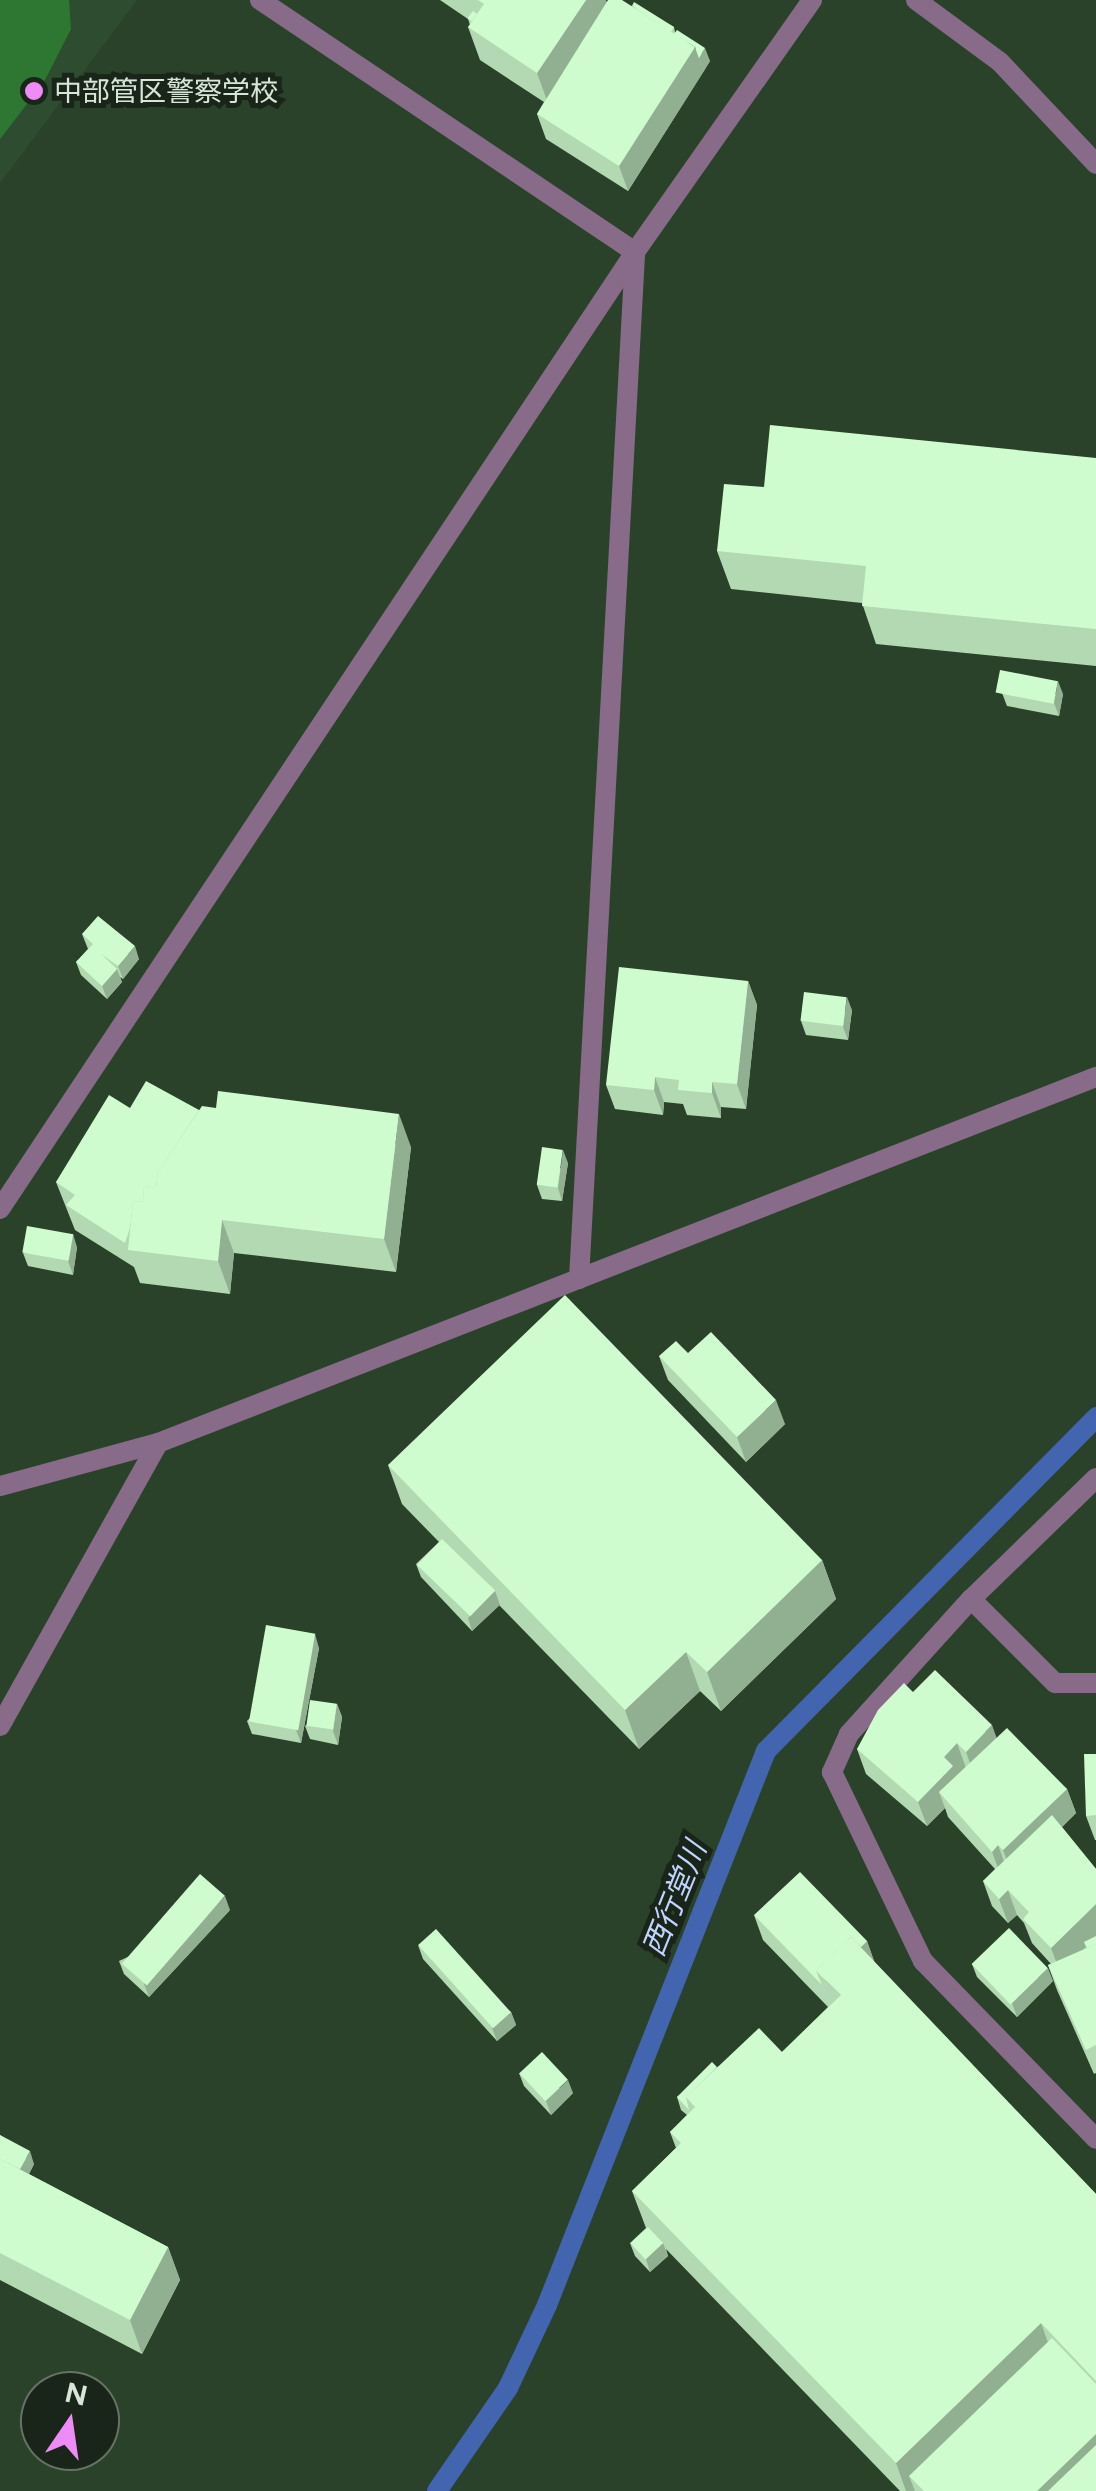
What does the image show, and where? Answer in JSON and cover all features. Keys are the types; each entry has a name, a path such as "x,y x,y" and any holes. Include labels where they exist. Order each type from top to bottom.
{"street":[{"path":"260,0 635,252"},
{"path":"0,1209 635,252 812,0"},
{"path":"916,0 1000,62 1096,164"},
{"path":"578,1280 635,252"},
{"path":"0,1486 158,1443 1096,1076"},
{"path":"0,1726 158,1443"},
{"path":"1096,1478 971,1599 849,1734 832,1772 923,1961 1096,2139"},
{"path":"971,1599 1055,1683 1096,1683"}],"shaded area":[{"name":"中部管区警察学校","path":"0,0 137,0 0,183"}],"green space":[{"path":"0,0 69,0 71,29 44,82 0,139"}],"building":[{"path":"478,0 586,0 537,73 468,27 484,4"},
{"path":"608,0 622,0 695,47 619,166 537,114"},
{"path":"634,2 674,27 671,32 632,6"},
{"path":"677,30 705,48 699,58 695,47 674,34"},
{"path":"770,425 1096,458 1096,629 862,606 866,566 717,551 724,484 764,487"},
{"path":"1000,670 1058,681 1054,704 996,693"},
{"path":"98,916 135,946 118,966 101,954 117,969 102,986 76,962 93,944 82,934"},
{"path":"619,967 748,981 737,1084 712,1082 712,1093 678,1090 679,1080 655,1077 654,1090 606,1085"},
{"path":"804,992 847,997 843,1026 800,1021"},
{"path":"146,1081 199,1110 158,1172 156,1188 144,1186 143,1201 133,1202 125,1243 66,1205 75,1195 56,1182 109,1095 130,1108"},
{"path":"218,1091 399,1114 384,1239 222,1220 218,1261 128,1250 133,1202 143,1201 144,1186 156,1188 158,1172 202,1106 216,1108"},
{"path":"542,1147 563,1150 558,1188 537,1185"},
{"path":"27,1226 73,1234 69,1261 22,1253"},
{"path":"565,1295 822,1560 707,1672 686,1652 625,1710 388,1465"},
{"path":"711,1332 776,1400 737,1437 659,1356 676,1341 688,1353"},
{"path":"442,1539 495,1590 470,1616 417,1565"},
{"path":"266,1625 315,1634 298,1730 249,1722"},
{"path":"935,1670 992,1725 966,1752 957,1743 944,1757 953,1766 918,1802 857,1749 878,1710 904,1683 913,1692"},
{"path":"310,1700 337,1704 333,1730 306,1726"},
{"path":"1007,1728 1067,1789 1003,1850 998,1845 992,1852 939,1792"},
{"path":"1084,1754 1096,1754 1096,1815 1086,1816"},
{"path":"1052,1815 1096,1869 1096,1904 1051,1948 1023,1919 1029,1912 1008,1890 999,1899 983,1881"},
{"path":"800,1872 867,1941 861,1947 851,1937 816,1971 822,1985 754,1915"},
{"path":"200,1874 225,1896 147,1985 122,1964"},
{"path":"1009,1928 1048,1968 1010,2004 972,1964"},
{"path":"436,1929 511,2012 493,2028 418,1945"},
{"path":"1096,1936 1096,1944 1087,1948 1084,1942"},
{"path":"851,1937 1096,2194 1096,2381 1041,2323 896,2463 632,2191 681,2143 670,2132 695,2107 686,2097 759,2028 782,2052 841,1995 816,1971"},
{"path":"1096,1944 1096,2045 1086,2050 1048,1965"},
{"path":"542,2052 568,2080 545,2101 519,2073"},
{"path":"712,2062 717,2067 686,2097 689,2110 677,2097"},
{"path":"0,2135 30,2151 20,2169 0,2159"},
{"path":"0,2159 168,2247 130,2320 0,2253"},
{"path":"648,2227 663,2243 645,2259 630,2243"},
{"path":"1052,2338 1096,2384 1096,2434 1037,2491 924,2491 909,2476"},
{"path":"1096,2445 1096,2491 1048,2491"}],"waterway":[{"name":"西行堂川","path":"437,2491 508,2388 547,2305 766,1751 1096,1417"}],"place":[{"name":"中部管区警察学校","path":"34,91"}]}
